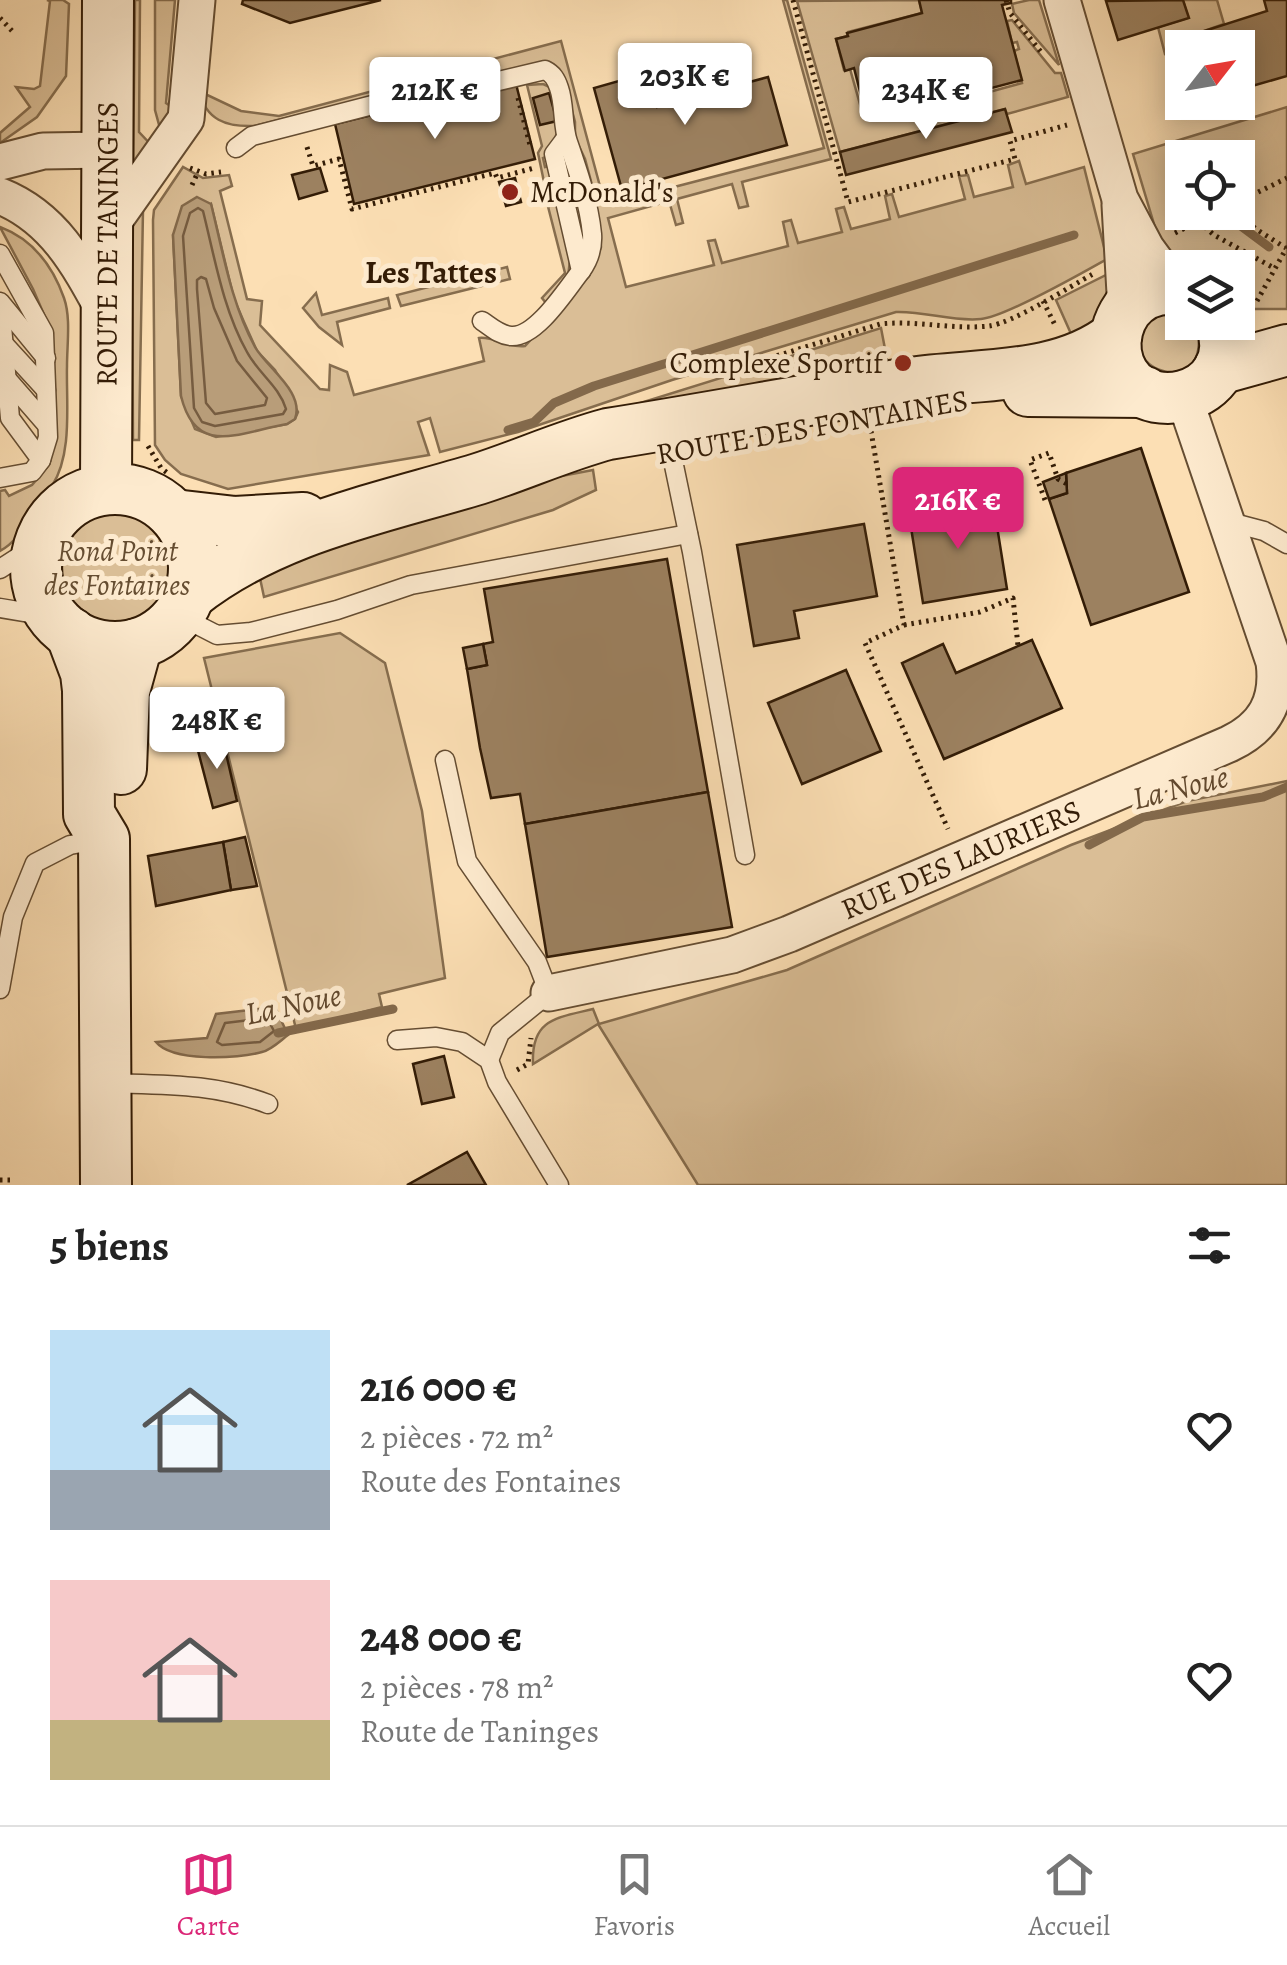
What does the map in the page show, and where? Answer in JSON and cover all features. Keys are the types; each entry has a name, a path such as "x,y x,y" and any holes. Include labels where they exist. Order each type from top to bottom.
{"street":[{"name":"ROUTE DE TANINGES","path":"106,489 108,0"},
{"path":"106,231 186,119 197,0"},
{"path":"1062,0 1120,199 1146,248 1165,272"},
{"path":"0,162 43,151 106,150"},
{"path":"0,196 34,215 60,239 80,265 106,315"},
{"path":"1120,199 1121,324 1116,356 1124,373 1221,346"},
{"name":"ROUTE DES FONTAINES","path":"184,605 220,570 244,557 350,515 480,478 608,434 908,384 1057,366 1092,354 1148,293 1165,291"},
{"name":"ROUTE DES FONTAINES","path":"480,478 672,451 1024,392 1221,346 1287,350"},
{"name":"RUE DES LAURIERS","path":"549,993 732,955 790,934 1246,736 1268,712 1274,698 1277,641 1225,521 1221,346"},
{"path":"63,625 103,646 137,644 160,633 184,605 194,574 186,532 174,515 145,496 106,489 87,494 65,506 45,532 36,572 42,596 63,625 86,672 89,814 104,839 106,1185"},
{"name":"ROUTE DES FONTAINES","path":"174,515 236,522 350,515"},
{"path":"104,839 121,812 124,691 137,644"}],"lane":[{"path":"236,148 252,136 392,100 407,103 545,70 555,78 565,111 566,138 554,154 581,271 530,330 511,336 482,321"},
{"path":"0,254 44,333 48,437 41,460 32,472 0,478"},
{"path":"0,302 46,358"},
{"path":"0,302 10,418 41,460"},
{"path":"3,343 46,390"},
{"path":"6,378 47,425"},
{"path":"745,855 672,451 748,412"},
{"path":"1225,521 1264,531 1287,544"},
{"path":"0,569 45,532"},
{"path":"184,605 217,636 251,632 337,610 411,585 688,534"},
{"path":"0,608 63,625"},
{"path":"445,760 467,861 537,962 549,993 500,1033 489,1060"},
{"path":"0,989 4,941 35,863 70,845 104,839"},
{"path":"397,1040 436,1037 462,1042 489,1060 497,1082 559,1185"},
{"path":"106,1083 208,1086 268,1104"}],"path":[{"path":"793,0 848,202 1015,159 1010,141 1079,122"},
{"path":"1006,0 1010,13 1045,56"},
{"path":"0,18 14,32"},
{"path":"290,148 306,143 313,166 340,159 352,209 496,173 496,178 536,168 514,83"},
{"path":"180,160 198,172 220,172"},
{"path":"192,186 198,172"},
{"path":"1255,194 1287,178"},
{"path":"1221,346 1287,247 1255,229"},
{"path":"1208,230 1274,268"},
{"path":"871,428 904,625"},
{"path":"1045,500 1030,460 1049,453 1058,479 1067,484"},
{"path":"962,860 865,643 904,625 980,612 1013,598 1018,646"},
{"path":"0,1180 12,1180"}],"green space":[{"path":"47,0 69,4 66,76 37,117 0,143 0,133 30,107 16,87 40,86 50,1"},
{"path":"135,0 140,0 139,132 156,150 133,168"},
{"path":"155,0 175,0 166,103 180,112 161,132 155,110"},
{"path":"783,0 787,0 831,159 742,182 748,206 739,208 732,184 677,199 683,223 676,225 669,201 608,218 626,287 714,265 708,241 715,240 722,263 788,246 783,222 791,220 798,243 842,232 836,209 844,207 851,229 890,219 885,196 892,194 899,217 965,199 959,176 968,175 974,197 1013,187 1008,165 1019,161 1026,184 1084,167 1107,259 1044,294 992,316 970,320 896,312 518,432 440,452 430,418 418,422 429,455 228,489 181,474 155,445 154,210 183,167 203,178 229,175 232,186 220,191 247,299 262,301 260,325 320,389 329,390 330,365 347,372 354,395 484,361 479,338 525,346 589,276 601,247 592,185 575,138 575,122 563,76 551,63 407,98 395,91 254,126 219,120 207,109 199,91 241,111 279,116 561,41 605,205 824,148","holes":["211,204 234,299 257,351 275,370 298,412 287,424 216,437 195,429 181,396 173,235"]},
{"path":"919,0 922,13 848,32 848,36 836,39 844,70 850,69 863,115 968,89 971,97 1022,83 1014,51 1019,49 1017,42 1012,43 1007,21 1012,20 1055,73 1061,73 1068,97 1007,114 1005,109 840,152 797,1"},
{"path":"1039,0 1059,65 1014,13 1012,4"},
{"path":"1183,0 1217,0 1224,24 1207,30 1165,30 1165,54 1158,27 1188,18"},
{"path":"527,85 552,88 561,123 548,156 543,158 545,167 550,166 570,260 568,277 546,303 542,298 565,273 542,183 538,153 542,146"},
{"path":"1287,107 1287,309 1255,309 1255,250 1165,250 1163,254 1133,154 1165,144 1165,230 1255,230 1255,140 1179,140 1255,120"},
{"path":"137,207 143,210 139,440 133,440 132,229"},
{"path":"0,227 22,238 47,264 64,298 68,331 67,428 59,473 20,533 0,551 0,491 5,490 9,496 32,485 49,465 54,444 52,333"},
{"path":"507,267 510,279 401,306 397,295"},
{"path":"1110,273 1111,306 1076,345 1056,300"},
{"path":"316,293 322,315 388,298 390,308 337,322 342,345 303,308"},
{"path":"1165,311 1165,340 1198,340 1198,351 1189,367 1175,372 1159,370 1146,361 1139,347 1143,330"},
{"path":"881,328 890,375 618,410"},
{"path":"593,470 596,490 553,510 264,597 257,564 494,489"},
{"name":"Rond Point des Fontaines","path":"117,513 138,517 156,529 168,547 172,568 168,589 156,607 138,619 117,623 96,619 78,607 66,589 62,568 66,547 78,529 96,517"},
{"path":"340,633 385,663 422,811 445,978 379,994 382,1007 296,1029 204,658"},
{"path":"1287,781 1287,1185 698,1185 598,1024 533,1064 536,1038 541,1029 557,1018 593,1009 599,1024 787,970 1071,845 1187,801"}],"water":[{"path":"197,197 211,204 228,277 255,347 295,399 295,419 287,424 222,436 197,428 188,415 181,396 173,235 182,206"},
{"path":"275,1007 288,1035 262,1052 190,1056 156,1042 207,1038 216,1014"}],"building":[{"path":"243,0 381,0 290,23 242,4"},
{"path":"919,0 1011,0 1002,5 1022,80 969,94 968,89 866,115 854,68 845,71 836,39 922,13"},
{"path":"1183,0 1189,18 1118,40 1106,1"},
{"path":"1264,0 1287,0 1287,76 1255,85 1255,30 1207,30 1267,11"},
{"path":"647,73 657,107 768,77 787,145 622,190 594,88"},
{"name":"McDonald's","path":"515,80 535,159 354,204 335,124"},
{"path":"549,93 557,121 540,125 533,98"},
{"path":"1005,109 1012,132 846,175 840,152"},
{"path":"320,168 327,191 299,199 292,175"},
{"name":"McDonald's","path":"515,178 521,202 506,206 499,182"},
{"path":"1141,448 1189,592 1091,625 1049,499 1067,493 1066,473"},
{"path":"1066,473 1067,493 1049,499 1043,482"},
{"path":"993,501 1007,589 923,603 909,515"},
{"path":"864,524 877,596 794,611 799,638 754,646 737,545"},
{"path":"667,559 708,792 525,824 520,794 491,798 480,748 467,669 487,665 483,644 493,642 484,589"},
{"path":"1032,640 1062,708 944,759 902,663 943,644 956,673"},
{"path":"483,644 487,665 467,669 463,648"},
{"path":"846,670 881,751 802,784 768,703"},
{"path":"222,736 237,801 213,808 196,743"},
{"path":"708,792 732,927 547,957 525,824"},
{"path":"245,837 257,886 231,890 223,842"},
{"path":"223,842 231,890 156,906 148,856"},
{"path":"444,1056 454,1097 422,1104 413,1064"},
{"path":"467,1152 486,1185 407,1185"}],"waterway":[{"path":"1246,230 1269,247"},
{"path":"508,430 534,422 554,403 594,386 1074,235"},
{"name":"La Noue","path":"1089,845 1143,817 1263,797 1287,787"},
{"name":"La Noue","path":"278,1033 393,1009"}],"place":[{"name":"McDonald's","path":"510,192"},
{"name":"Complexe Sportif","path":"903,363"}],"district":[{"name":"Les Tattes","path":"431,272"}]}
